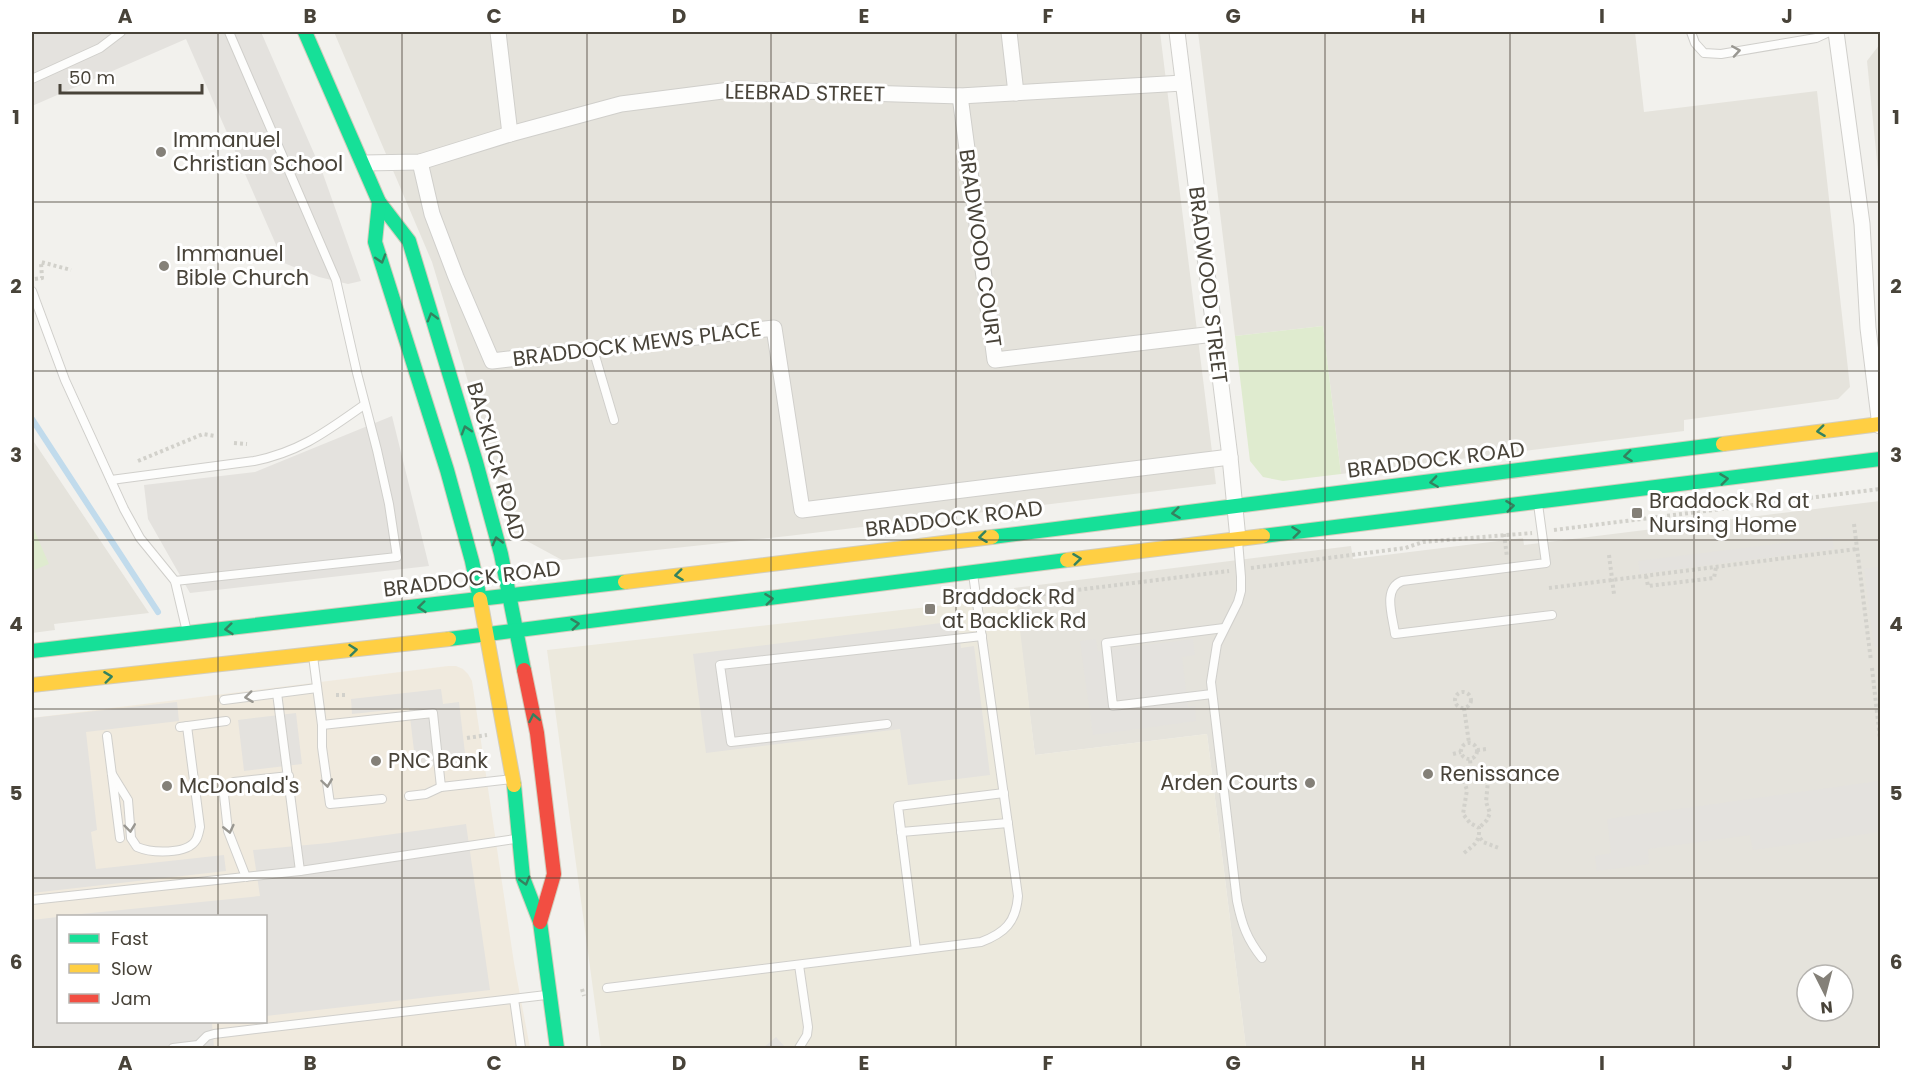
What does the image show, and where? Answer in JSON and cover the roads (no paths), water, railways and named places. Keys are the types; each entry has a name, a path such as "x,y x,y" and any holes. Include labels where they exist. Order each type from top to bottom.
{"main road":[{"name":"BACKLICK ROAD","path":"304,32 379,202 409,241 476,462 501,554 537,733 554,874 540,922"},
{"name":"BACKLICK ROAD","path":"379,202 375,242 447,470 472,561 488,635 513,778 523,878 540,922 557,1048"},
{"name":"BRADDOCK ROAD","path":"32,651 480,600 1880,425"},
{"path":"32,685 488,635 1881,459"}],"street":[{"path":"498,32 510,134"},
{"path":"1009,32 1016,93"},
{"name":"BRADWOOD STREET","path":"1177,32 1230,457 1238,539"},
{"path":"1836,32 1862,224 1868,328 1880,425"},
{"name":"LEEBRAD STREET","path":"363,163 420,162 510,134 621,104 738,88 960,96 1183,83"},
{"name":"BRADWOOD COURT","path":"960,96 995,360 1214,334"},
{"name":"BRADDOCK MEWS PLACE","path":"420,162 432,214 492,361 774,328 802,510 1230,457"}],"lane":[{"path":"32,79 100,48 121,32"},
{"path":"175,581 397,557 389,504 336,280 229,32"},
{"path":"1691,32 1695,43 1704,53 1721,54 1816,38 1829,32"},
{"path":"32,291 65,380 124,509 140,538 175,581 188,633"},
{"path":"593,350 614,420"},
{"path":"111,480 267,458 314,440 364,405"},
{"path":"1538,502 1546,563 1402,581 1397,583 1391,591 1392,614 1395,634 1552,615"},
{"path":"1238,539 1240,591 1238,602 1224,628 1213,659 1212,694 1237,901 1249,941 1262,958"},
{"path":"607,988 981,942 993,938 1011,922 1017,910 1018,896 973,572"},
{"path":"1212,694 1113,706 1106,643 1224,628"},
{"path":"887,724 731,742 720,665 982,636"},
{"path":"313,654 330,804 382,799"},
{"path":"224,700 317,688"},
{"path":"277,693 300,871"},
{"path":"322,725 433,713 441,787"},
{"path":"112,774 128,800 131,838 137,847 155,852 190,846 197,840 200,827 184,726 226,721"},
{"path":"107,736 120,838"},
{"path":"246,877 228,831 224,795 234,782 289,776"},
{"path":"409,796 426,794 441,787 513,778"},
{"path":"916,950 898,806 1004,793"},
{"path":"901,832 1008,823"},
{"path":"32,900 300,871 520,838"},
{"path":"799,964 808,1027 807,1035 799,1048"},
{"path":"173,1048 198,1045 207,1036 214,1034 550,995"},
{"path":"514,999 521,1048"}],"waterway":[{"path":"32,419 158,612"}],"place":[{"name":"Immanuel Christian School","path":"161,152"},
{"name":"Immanuel Bible Church","path":"164,266"},
{"name":"Braddock Rd at Nursing Home","path":"1637,513"},
{"name":"Braddock Rd at Backlick Rd","path":"930,609"},
{"name":"PNC Bank","path":"376,761"},
{"name":"Renissance","path":"1428,774"},
{"name":"Arden Courts","path":"1310,783"},
{"name":"McDonald's","path":"167,786"}]}
